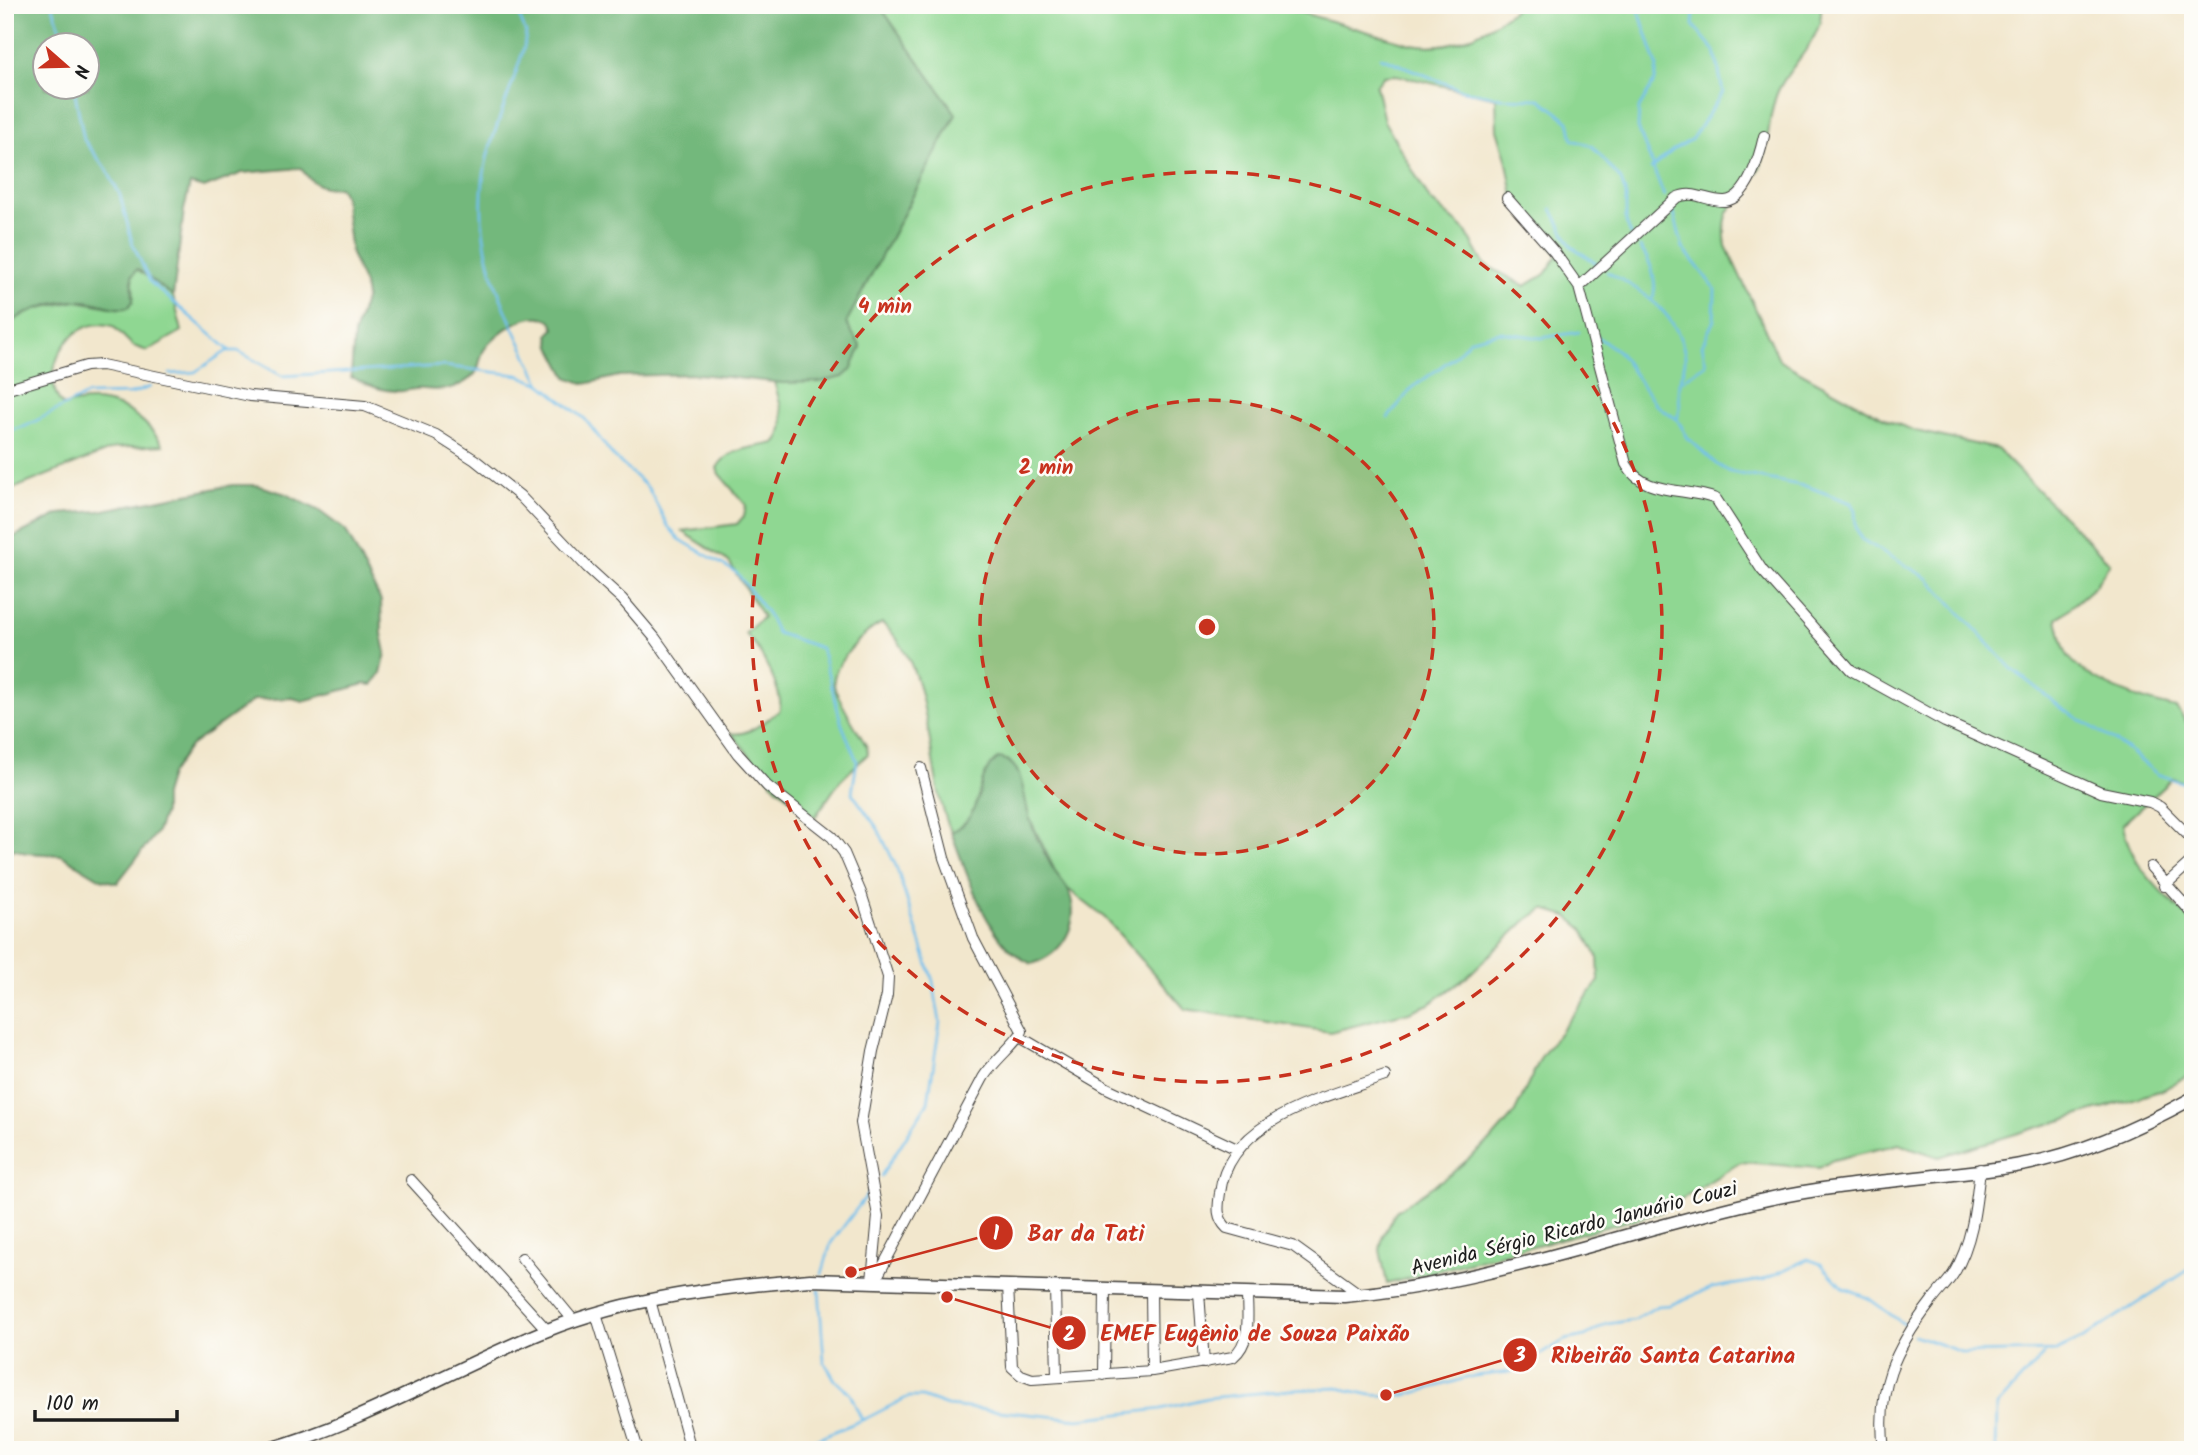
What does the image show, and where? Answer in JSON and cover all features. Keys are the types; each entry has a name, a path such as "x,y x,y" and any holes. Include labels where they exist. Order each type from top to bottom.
{"street":[{"path":"1579,287 1676,198 1688,194 1726,201 1732,198 1753,172 1764,136"},
{"path":"1507,198 1555,253 1579,287 1626,464 1632,476 1651,485 1716,499 1762,570 1851,670 1871,684 1944,722 2101,792 2150,802 2160,807 2193,840"},
{"path":"5,390 86,366 102,365 250,396 365,406 436,435 500,477 622,599 670,659 738,754 767,786 832,837 844,853 861,893 888,977 887,995 873,1051 861,1123 866,1161 878,1208 873,1281"},
{"path":"873,1281 914,1213 982,1077 999,1054 1020,1037 1022,1031 990,975 969,927 944,858 921,768"},
{"path":"2164,886 2193,860"},
{"path":"2151,867 2164,886 2193,914"},
{"path":"1020,1037 1107,1088 1237,1149"},
{"path":"1361,1295 1293,1247 1240,1234 1220,1220 1217,1210 1221,1184 1237,1149 1270,1121 1385,1076"},
{"name":"Avenida Sérgio Ricardo Januário Couzi","path":"266,1450 341,1424 438,1377 547,1330 650,1300 755,1284 873,1281 1361,1295 1440,1285 1623,1234 1769,1198 1866,1182 2016,1166 2125,1132 2193,1097"},
{"path":"1884,1450 1880,1413 1891,1369 1903,1340 1955,1272 1973,1222 1980,1169"},
{"path":"411,1181 547,1330"},
{"path":"522,1258 574,1321"},
{"path":"1008,1285 1012,1367 1021,1376 1032,1379 1152,1371 1234,1357 1244,1345 1247,1293"},
{"path":"1055,1287 1057,1377"},
{"path":"1104,1375 1105,1289"},
{"path":"1151,1290 1152,1371"},
{"path":"1199,1292 1204,1363"},
{"path":"650,1300 691,1450"},
{"path":"596,1314 638,1450"}],"green space":[{"path":"5,5 879,5 956,114 846,323 861,347 851,370 843,377 820,382 783,383 698,374 619,376 585,384 567,377 551,347 549,334 554,329 552,322 535,317 515,323 497,336 484,350 474,375 456,387 396,391 370,385 351,377 354,334 366,297 351,254 344,195 339,187 317,184 301,168 242,173 204,188 190,184 173,296 137,269 132,276 133,301 128,308 84,301 64,302 32,311 5,327"},
{"path":"879,5 1275,5 1411,44 1427,46 1470,37 1520,5 1821,5 1817,30 1784,80 1774,101 1759,170 1729,211 1725,231 1726,246 1780,361 1889,421 1916,431 1997,449 2110,563 2095,586 2057,619 2066,652 2078,666 2118,690 2176,708 2189,725 2193,722 2193,785 2173,778 2123,824 2132,853 2140,866 2193,922 2193,1072 2163,1090 1939,1157 1899,1144 1833,1160 1819,1168 1741,1162 1659,1213 1387,1284 1380,1250 1383,1235 1396,1211 1452,1173 1493,1138 1514,1114 1541,1057 1599,981 1598,958 1583,929 1567,916 1544,909 1524,922 1467,977 1429,1004 1409,1012 1330,1032 1185,1009 1105,918 1068,889 1057,875 1029,817 1017,770 1008,760 990,768 972,813 967,821 951,832 942,807 921,693 912,666 900,643 882,623 867,633 843,658 834,685 867,747 868,754 840,781 815,817 776,787 731,733 744,733 779,711 778,694 770,671 757,648 745,634 763,617 729,562 682,531 737,524 744,516 746,505 719,474 717,468 735,452 775,443 779,437 783,422 774,382 820,382 848,331 845,324 956,114","holes":["1396,75 1496,98 1497,129 1507,162 1514,201 1558,255 1545,274 1525,286 1484,264 1465,230 1430,200 1384,121 1376,86 1384,76"]},
{"path":"137,269 173,296 182,331 147,351 133,346 113,326 97,324 83,329 61,350 54,379 56,393 63,406 93,401 120,407 143,422 163,445 115,448 5,492 5,327 29,310 77,301 121,309 134,297 132,276"},
{"path":"233,485 256,485 286,494 318,510 346,531 381,601 382,634 386,653 381,674 372,685 365,684 303,701 292,698 254,700 190,746 170,775 164,795 164,812 157,832 117,883 101,879 61,855 26,853 14,849 5,853 5,541 59,514 99,511"},
{"path":"999,758 1007,761 1018,772 1034,830 1050,864 1068,889 1072,904 1073,915 1067,936 1053,953 1032,964 1016,955 991,925 972,887 951,832 970,816 985,774"}],"waterway":[{"path":"52,5 62,32"},
{"path":"515,5 526,33 524,47 488,154 482,186 482,216 492,274 514,329 541,384"},
{"path":"1637,5 1657,66 1655,81 1639,108 1638,128 1664,196"},
{"path":"1651,169 1673,150 1691,140 1723,92 1715,51 1693,25 1694,14 1700,5"},
{"path":"1381,57 1462,90 1501,98 1540,99 1569,121 1573,140 1592,146 1621,180 1626,195 1626,222 1631,235"},
{"path":"77,102 84,140 107,170 120,195 132,242 150,282 229,350"},
{"path":"1552,209 1571,246 1599,265"},
{"path":"1673,210 1683,248 1715,289 1714,320 1702,345 1706,364 1681,381"},
{"path":"1640,247 1652,271 1655,284 1653,298"},
{"path":"1607,272 1645,295 1667,315 1675,328 1685,356 1679,384 1680,405 1677,419"},
{"path":"1388,418 1411,389 1454,357 1471,339 1500,332 1541,338 1579,332"},
{"path":"1594,335 1618,351 1656,405 1677,419 1688,438 1716,464 1730,472 1809,487 1851,503 1861,539 1929,579 2012,669 2063,709 2124,747 2157,774 2193,786"},
{"path":"170,374 195,372 227,351 238,351 282,376 443,366 518,375 541,384 585,419 613,456 648,488 668,526 679,539 737,573 767,613 777,633 821,648 842,725 857,761 852,793 878,829 896,866 933,981 940,1022 928,1102 881,1176"},
{"path":"5,432 26,426 86,395 131,394 150,387"},
{"path":"822,1274 831,1243 870,1191"},
{"path":"789,1450 867,1418 908,1397 922,1397 947,1406 1079,1419 1161,1409 1207,1398 1289,1390 1338,1388 1371,1395 1404,1396 1474,1376 1511,1372 1565,1340 1585,1336 1607,1324 1634,1320 1657,1306 1670,1305 1712,1288 1763,1280 1808,1259 1821,1264 1843,1288 1868,1298 1905,1325"},
{"path":"1914,1335 1964,1353 2056,1351 2082,1339 2193,1267"},
{"path":"819,1289 824,1361 835,1380 850,1394 862,1420"},
{"path":"1996,1450 1997,1406 2044,1354"}],"place":[{"name":"Bar da Tati","path":"851,1272"},
{"name":"EMEF Eugênio de Souza Paixão","path":"947,1297"},
{"name":"Ribeirão Santa Catarina","path":"1386,1395"}]}
